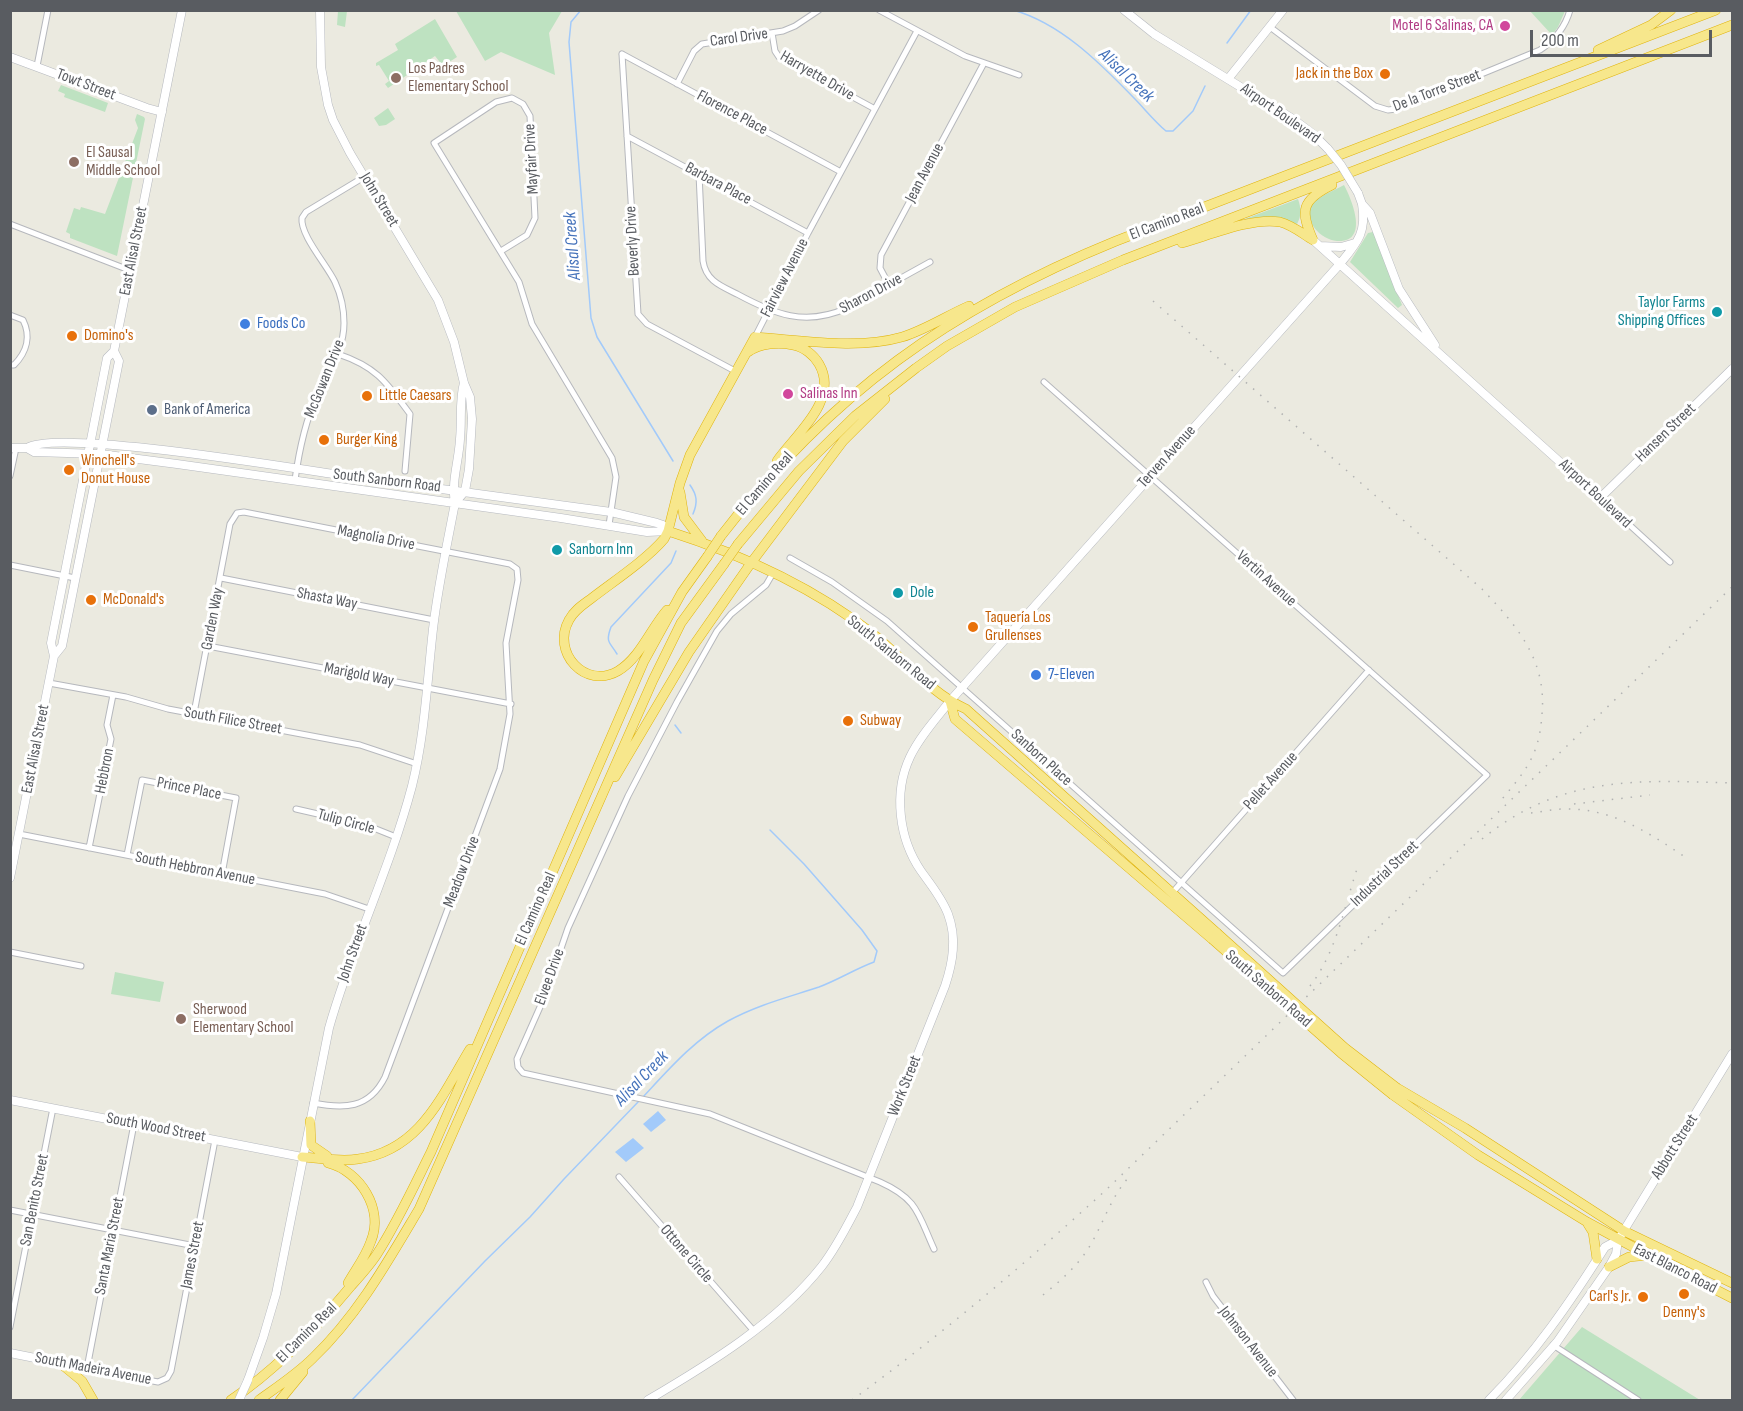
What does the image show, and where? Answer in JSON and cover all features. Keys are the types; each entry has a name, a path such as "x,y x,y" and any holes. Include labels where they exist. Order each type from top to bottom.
{"highway":[{"path":"1581,62 1599,49 1651,25 1671,10"},
{"name":"El Camino Real","path":"231,1401 284,1357 336,1304 376,1257 431,1152 644,661 682,592 721,536 760,487 814,430 874,377 937,332 1006,291 1042,273 1116,241 1716,10"},
{"name":"El Camino Real","path":"259,1401 312,1360 341,1329 371,1288 420,1209 604,794 652,680 681,623 773,499 826,443 885,392 947,346 1015,307 1124,260 1732,25"},
{"path":"1317,243 1305,222 1304,214 1310,200 1322,190 1394,156"},
{"path":"1124,260 1260,222 1280,222 1317,243"},
{"path":"754,337 861,342 886,340 913,333 1006,291"},
{"name":"Fairview Avenue","path":"668,531 680,483 696,441 754,337"},
{"path":"744,356 759,346 776,344 797,346 817,360 824,378 823,394 816,411 760,487"},
{"path":"604,794 620,771 689,652 751,563 853,430 890,394 947,346"},
{"path":"680,483 684,517 703,543"},
{"path":"668,531 659,544 573,614 563,635 567,656 576,667 588,674 603,676 618,671 636,654 664,613 682,592"},
{"name":"South Sanborn Road","path":"668,531 703,543 773,573 822,600 873,634 950,701 966,709 1173,892 1214,936"},
{"name":"South Sanborn Road","path":"950,701 955,719 1214,936 1341,1053 1478,1155 1618,1240"},
{"path":"302,1157 358,1159 375,1155 409,1137 427,1120 486,1022"},
{"name":"South Sanborn Road","path":"1395,1092 1465,1128 1624,1231"},
{"path":"310,1121 310,1140 313,1147 323,1155 338,1160"},
{"path":"302,1157 337,1166 356,1179 371,1200 375,1218 375,1230 371,1242 336,1304"},
{"path":"1587,1222 1593,1232 1598,1259"},
{"name":"East Blanco Road","path":"1624,1231 1732,1283"},
{"name":"East Blanco Road","path":"1618,1240 1732,1298"},
{"path":"1609,1267 1629,1257 1648,1255"},
{"path":"280,1401 312,1360"},
{"path":"60,1362 82,1381 93,1401"}],"main road":[{"name":"East Alisal Street","path":"10,878 15,833 54,656 51,643 87,454 107,358 114,351 182,10"},
{"name":"John Street","path":"320,10 321,67 328,105 340,136 438,300 454,342 464,383 470,397 472,419 470,460 465,491 455,503"},
{"name":"Airport Boulevard","path":"1124,10 1154,34 1313,134 1341,165 1362,204 1370,213 1398,289 1441,354"},
{"path":"1228,79 1283,10"},
{"name":"Towt Street","path":"10,57 162,112"},
{"name":"Terven Avenue","path":"950,701 1339,265 1357,242 1365,220 1362,204"},
{"path":"1317,243 1341,247 1357,242"},
{"name":"Airport Boulevard","path":"1317,243 1600,498"},
{"name":"East Alisal Street","path":"54,656 62,646 119,361 114,351"},
{"name":"Hansen Street","path":"1600,498 1732,369"},
{"name":"John Street","path":"239,1401 263,1338 276,1294 313,1103 338,994 396,837 417,764 428,689 434,620 455,503 453,489 460,440 461,391 464,383"},
{"name":"South Sanborn Road","path":"27,448 34,444 102,444 296,468 611,512 663,525 668,531"},
{"path":"13,448 27,448"},
{"name":"South Sanborn Road","path":"27,448 34,452 100,454 295,480 647,532 668,531"},
{"name":"Work Street","path":"648,1401 715,1360 787,1304 823,1265 842,1237 857,1207 945,986 952,958 953,944 948,914 942,900 914,858 903,828 900,810 903,779 909,759 922,736 950,701"},
{"name":"Abbott Street","path":"1506,1401 1553,1345 1609,1267 1616,1254 1618,1240 1732,1054"},
{"name":"South Wood Street","path":"10,1100 302,1157"},
{"name":"Abbott Street","path":"1489,1401 1545,1334 1605,1247 1618,1240"},
{"name":"South Madeira Avenue","path":"10,1353 60,1362"}],"street":[{"path":"37,66 48,10"},
{"name":"Carol Drive","path":"677,84 694,51 702,44 772,33 795,26 819,10"},
{"path":"879,10 965,56 1019,75"},
{"name":"De la Torre Street","path":"1270,27 1375,106 1388,110 1396,109 1540,50 1558,35 1564,27 1570,10"},
{"name":"Fairview Avenue","path":"754,337 917,31"},
{"name":"Harryette Drive","path":"772,33 774,51 779,57 876,109"},
{"name":"Florence Place","path":"622,54 842,172"},
{"name":"Beverly Drive","path":"622,54 638,314 647,324 735,371"},
{"name":"Jean Avenue","path":"889,285 880,268 881,255 984,63"},
{"name":"Mayfair Drive","path":"501,251 527,235 535,218 530,116 523,104 512,98 496,102 434,143 501,251 522,289 532,324 612,458 616,477 609,525"},
{"name":"Barbara Place","path":"627,136 808,233"},
{"name":"Sharon Drive","path":"699,174 703,261 706,273 713,281 767,310 788,316 829,315 847,308 930,262"},
{"name":"McGowan Drive","path":"295,480 308,420 316,397 338,354 344,327 341,299 335,282 303,229 301,221 306,212 364,177"},
{"path":"10,224 129,270"},
{"path":"10,315 24,320 29,330 24,354 10,365"},
{"path":"338,354 360,362 377,374 410,414 405,471"},
{"name":"Vertin Avenue","path":"1044,382 1487,776"},
{"path":"10,476 13,448"},
{"name":"Airport Boulevard","path":"1600,498 1670,562"},
{"name":"Magnolia Drive","path":"230,524 235,515 244,512 510,564 516,568 519,577"},
{"name":"Garden Way","path":"194,713 230,524"},
{"name":"Sanborn Place","path":"790,558 824,576 887,621 1283,973"},
{"path":"10,565 75,578"},
{"name":"Elvee Drive","path":"773,573 766,585 731,614 717,631 628,796 572,918 544,998 517,1059 518,1067 523,1073 710,1114 894,1188 912,1202 934,1249"},
{"name":"Meadow Drive","path":"313,1103 338,1107 357,1104 376,1091 385,1077 494,789 506,739 511,704 506,642 519,577"},
{"name":"Shasta Way","path":"221,578 434,620"},
{"name":"Marigold Way","path":"208,646 511,704"},
{"name":"Pellet Avenue","path":"1173,892 1369,670"},
{"name":"South Filice Street","path":"48,683 360,745 417,764"},
{"name":"Hebbron","path":"89,848 111,739 107,725 113,695"},
{"name":"Industrial Street","path":"1283,973 1487,776"},
{"name":"Prince Place","path":"127,855 142,780 236,798 222,874"},
{"name":"Tulip Circle","path":"296,809 366,825 396,837"},
{"name":"South Hebbron Avenue","path":"15,833 331,895 369,909"},
{"path":"10,952 81,966"},
{"name":"San Benito Street","path":"10,1327 53,1108"},
{"name":"Santa Maria Street","path":"87,1368 134,1124"},
{"name":"James Street","path":"171,1371 216,1140"},
{"name":"Ottone Circle","path":"619,1177 753,1330"},
{"path":"10,1210 195,1245"},
{"name":"Johnson Avenue","path":"1206,1282 1213,1296 1293,1401"},
{"path":"1553,1345 1638,1401"},
{"name":"South Madeira Avenue","path":"60,1362 158,1382 167,1378 171,1371"}],"green space":[{"path":"338,11 347,11 345,27 337,25"},
{"path":"456,11 562,11 549,33 555,75 501,52 485,61"},
{"path":"1530,11 1565,11 1552,35"},
{"path":"435,19 457,57 443,66 435,56 388,88 385,84 389,81 376,63 398,50 395,44"},
{"path":"61,85 108,103 105,112 64,97 65,94 58,91"},
{"path":"388,108 395,119 386,125 379,126 374,118"},
{"path":"137,114 145,119 117,256 70,238 70,234 66,232 74,208 80,210 81,207 105,214 138,128 135,120"},
{"path":"1344,185 1354,210 1356,228 1347,240 1331,240 1319,233 1311,223 1310,211 1318,199"},
{"path":"1298,199 1301,212 1297,224 1281,218 1245,222 1245,219"},
{"path":"1373,232 1402,305 1398,308 1350,262 1368,233"},
{"path":"115,972 164,982 160,1002 111,994"},
{"path":"1582,1327 1700,1400 1519,1400"}],"water":[{"path":"658,1111 666,1120 651,1132 643,1124"},
{"path":"633,1138 644,1148 626,1162 615,1152"}],"waterway":[{"name":"Alisal Creek","path":"581,10 571,22 569,42 591,318 597,337 673,461"},
{"name":"Alisal Creek","path":"1013,10 1047,24 1078,45 1107,70 1166,131 1173,131 1193,111 1205,86"},
{"name":"Alisal Creek","path":"1227,43 1251,10"},
{"name":"Alisal Creek","path":"690,485 696,499 693,514"},
{"name":"Alisal Creek","path":"617,654 608,639 611,627 671,563 676,551"},
{"name":"Alisal Creek","path":"675,725 681,733"},
{"name":"Alisal Creek","path":"643,1097 693,1046 728,1021 762,1006 826,984 874,962 877,951 862,930 804,864 770,830"},
{"name":"Alisal Creek","path":"352,1400 639,1101"}],"railway":[{"path":"1153,301 1482,589 1518,631 1527,645 1540,677 1541,724 1537,745 1530,762 1498,804"},
{"path":"852,1400 982,1298 1107,1189 1732,587"},
{"path":"1482,839 1512,818 1541,803 1571,792 1601,786 1664,781 1732,783"},
{"path":"1574,804 1650,795"},
{"path":"1531,813 1556,809 1599,813 1645,831 1688,859"},
{"path":"1310,986 1333,945 1357,869"},
{"path":"1043,1295 1066,1275 1086,1252 1116,1195 1128,1178"}],"place":[{"name":"Motel 6 Salinas, CA","path":"1505,26"},
{"name":"Jack in the Box","path":"1385,74"},
{"name":"Los Padres Elementary School","path":"396,78"},
{"name":"El Sausal Middle School","path":"74,162"},
{"name":"Taylor Farms Shipping Offices","path":"1717,312"},
{"name":"Foods Co","path":"245,324"},
{"name":"Domino's","path":"72,336"},
{"name":"Salinas Inn","path":"788,394"},
{"name":"Little Caesars","path":"367,396"},
{"name":"Bank of America","path":"152,410"},
{"name":"Burger King","path":"324,440"},
{"name":"Winchell's Donut House","path":"69,470"},
{"name":"Sanborn Inn","path":"557,550"},
{"name":"Dole","path":"898,593"},
{"name":"McDonald's","path":"91,600"},
{"name":"Taquería Los Grullenses","path":"973,627"},
{"name":"7-Eleven","path":"1036,675"},
{"name":"Subway","path":"848,721"},
{"name":"Sherwood Elementary School","path":"181,1019"},
{"name":"Denny's","path":"1684,1294"},
{"name":"Carl's Jr.","path":"1643,1297"}]}
